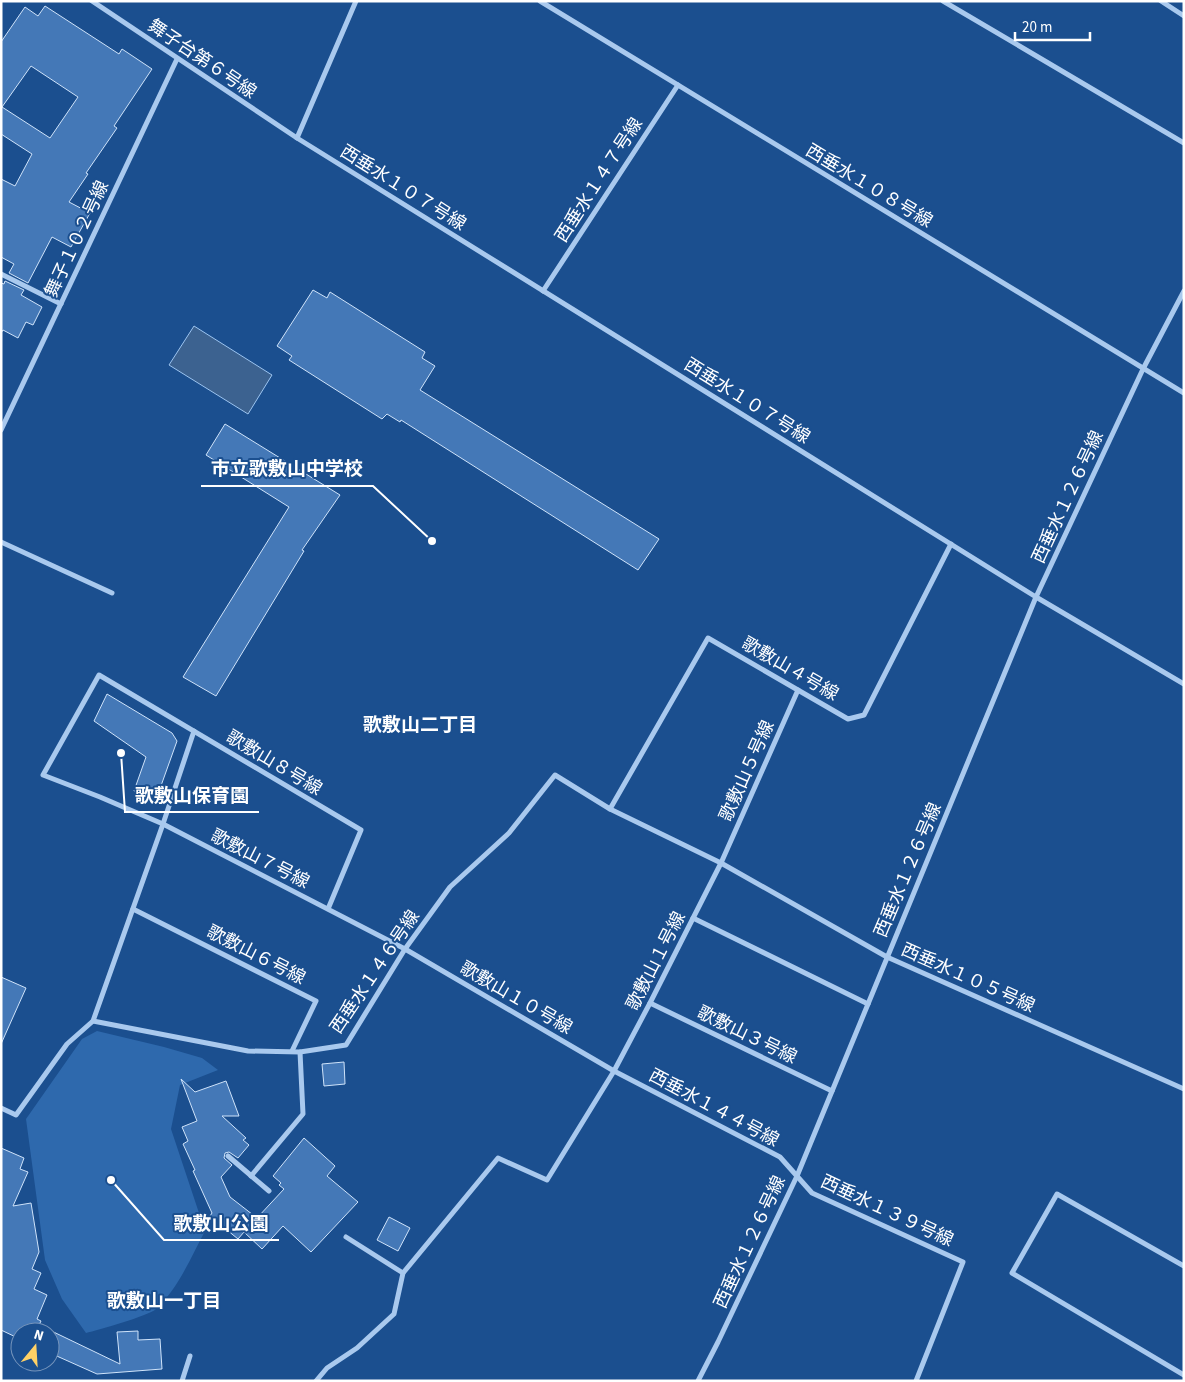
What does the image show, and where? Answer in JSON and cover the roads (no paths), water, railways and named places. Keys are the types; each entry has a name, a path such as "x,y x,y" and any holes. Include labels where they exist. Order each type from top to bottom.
{"street":[{"name":"舞子台第６号線","path":"92,1 298,138"},
{"path":"298,138 356,1"},
{"name":"西垂水１０８号線","path":"540,1 1184,393"},
{"path":"942,1 1184,143"},
{"path":"1161,1 1184,16"},
{"name":"舞子１０２号線","path":"1,430 177,59"},
{"name":"西垂水１４７号線","path":"543,291 678,85"},
{"name":"西垂水１０７号線","path":"298,138 1036,597 1184,684"},
{"path":"1,274 61,304"},
{"name":"西垂水１２６号線","path":"698,1381 797,1176 1036,597 1143,369 1184,291"},
{"path":"1,542 112,593"},
{"name":"歌敷山４号線","path":"610,809 708,638 848,719 864,715 951,544"},
{"name":"歌敷山８号線","path":"99,675 361,830 328,909"},
{"name":"歌敷山７号線","path":"99,675 43,775 163,824 405,949"},
{"name":"歌敷山５号線","path":"721,863 798,690"},
{"path":"1,1108 16,1115 67,1044 92,1021 163,824 194,731"},
{"name":"西垂水１４６号線","path":"92,1021 248,1052 300,1052 346,1045 405,949 450,887 509,833 555,775 610,809 721,863"},
{"name":"西垂水１０５号線","path":"721,863 887,956 1184,1089"},
{"name":"歌敷山１号線","path":"404,1273 498,1158 547,1180 614,1071 721,863"},
{"name":"歌敷山６号線","path":"132,909 316,1001 292,1052"},
{"path":"693,918 868,1004"},
{"name":"歌敷山１０号線","path":"405,949 614,1071"},
{"name":"歌敷山３号線","path":"650,1003 832,1091"},
{"path":"250,1176 303,1114 300,1052"},
{"name":"西垂水１４４号線","path":"614,1071 780,1157 797,1176"},
{"path":"228,1156 269,1191"},
{"name":"西垂水１３９号線","path":"797,1176 812,1193 962,1262 916,1381"},
{"path":"1184,1266 1057,1194 1012,1273 1184,1375"},
{"path":"316,1381 327,1368 357,1348 394,1314 404,1273 346,1237"},
{"path":"182,1381 190,1356"}],"place":[{"name":"市立歌敷山中学校","path":"432,541"},
{"name":"歌敷山保育園","path":"121,753"},
{"name":"歌敷山公園","path":"111,1180"}],"district":[{"name":"歌敷山二丁目","path":"420,725"},
{"name":"歌敷山一丁目","path":"164,1301"}]}
